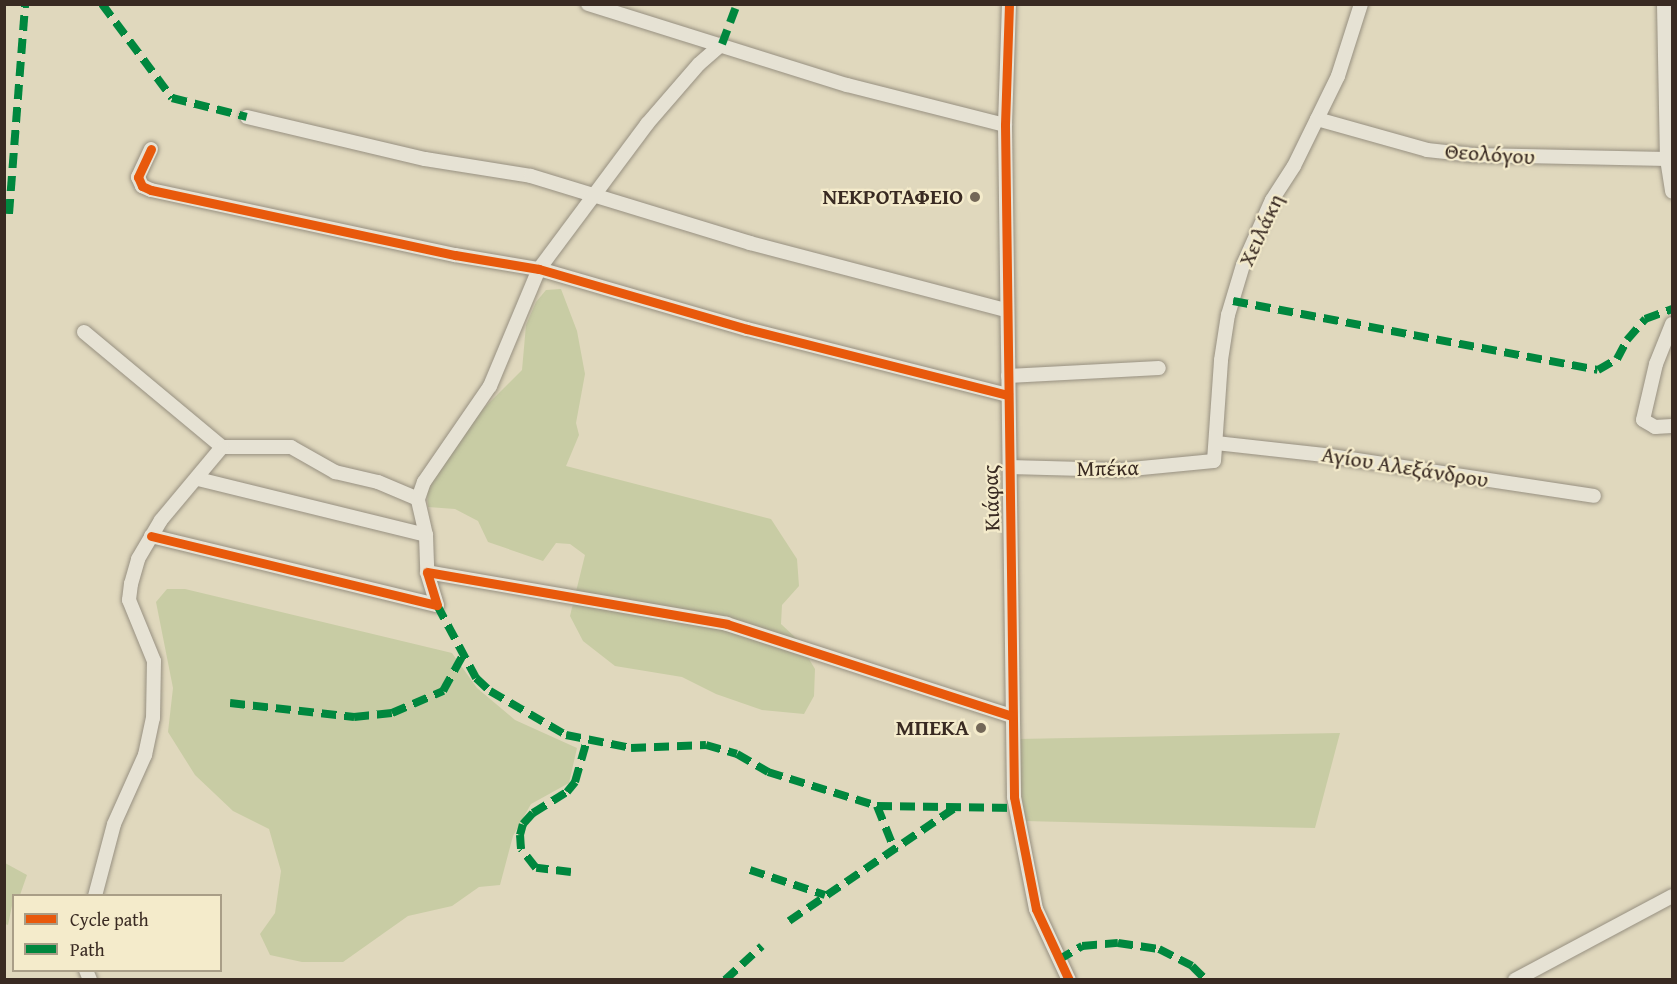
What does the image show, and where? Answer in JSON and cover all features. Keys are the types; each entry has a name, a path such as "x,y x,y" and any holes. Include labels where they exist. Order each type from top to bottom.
{"street":[{"path":"588,4 722,44 847,85 1005,125"},
{"name":"Κιάφας","path":"1009,4 1005,125 1006,310 1014,797 1027,874 1045,934 1069,980"},
{"name":"Χειλάκη","path":"1206,465 1216,458 1221,360 1228,315 1243,265 1272,200 1317,119 1353,38 1361,4"},
{"path":"1664,4 1667,159 1672,192"},
{"path":"151,536 437,605 427,572 426,535 418,498 449,442 490,386 539,269 593,194 691,72 722,44"},
{"path":"247,117 424,159 531,176 750,243 1006,310"},
{"name":"Θεολόγου","path":"1317,119 1427,150 1474,155 1667,159"},
{"path":"151,149 144,157 138,177 142,186 151,190 455,255 539,269 724,323 954,385 1008,395"},
{"path":"1672,324 1656,364 1643,420 1655,427 1672,426"},
{"path":"84,332 222,447 291,447 335,472 378,482 418,498"},
{"path":"1008,376 1159,368"},
{"name":"Αγίου Αλεξάνδρου","path":"1216,443 1324,454 1594,496"},
{"path":"95,894 114,824 145,755 153,718 154,661 129,600 138,560 151,536 222,447"},
{"name":"Μπέκα","path":"1009,466 1121,470 1206,465"},
{"path":"198,479 426,535"},
{"path":"427,572 727,624 1011,716"},
{"path":"1515,980 1672,896"}],"green space":[{"path":"561,289 577,331 585,374 576,423 579,435 566,466 771,519 797,559 799,586 782,605 781,624 797,639 815,669 814,696 804,714 762,710 716,694 682,677 615,666 583,641 570,616 585,555 570,544 556,543 543,561 488,542 478,521 455,509 428,507 427,493 441,464 475,417 522,370 526,325 536,302 546,290"},
{"path":"167,589 185,589 452,653 477,688 515,720 577,748 569,783 531,804 513,836 500,885 479,887 452,906 408,916 343,962 302,962 270,955 260,934 275,913 281,871 269,829 233,811 195,775 168,732 173,688 156,602"},
{"path":"1340,733 1315,828 1024,821 1017,739"},
{"path":"5,863 27,875 20,894 12,894 8,925 5,924"}],"marked path":[{"path":"9,214 25,4"},
{"path":"102,4 172,98 247,117"},
{"path":"722,44 737,4"},
{"path":"1233,301 1598,370 1617,359 1627,340 1645,319 1672,309"},
{"path":"437,605 476,678 490,691 566,735 631,748 706,745 737,754 768,772 877,806 1016,808"},
{"path":"230,703 354,717 392,713 443,691 462,657"},
{"path":"571,872 536,868 521,849 520,835 523,824 533,813 567,792 575,782 587,740"},
{"path":"877,806 895,851"},
{"path":"789,921 953,809"},
{"path":"750,870 825,895"},
{"path":"1058,960 1082,946 1118,943 1159,949 1192,966 1206,980"},
{"path":"725,980 762,946"}],"cycle path":[{"path":"1009,4 1005,125 1014,797 1036,909 1069,980"},
{"path":"151,149 138,177 142,186 151,190 455,255 539,269 747,329 1008,395"},
{"path":"151,536 437,605 427,572 727,624 1011,716"}],"place":[{"name":"ΝΕΚΡΟΤΑΦΕΙΟ","path":"975,197"},
{"name":"ΜΠΕΚΑ","path":"981,728"}]}
